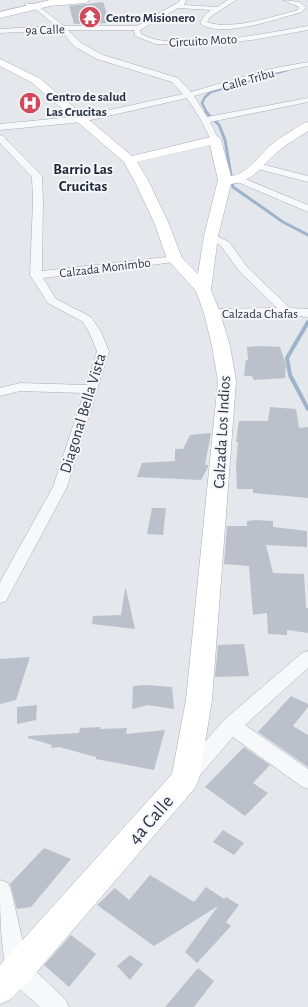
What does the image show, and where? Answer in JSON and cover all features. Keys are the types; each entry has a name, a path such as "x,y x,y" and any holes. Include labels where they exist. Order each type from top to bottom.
{"street":[{"path":"1,14 50,1 85,0"},
{"name":"Circuito Moto","path":"183,0 182,3 137,29 137,35 156,42 198,43 252,38 308,28"},
{"path":"233,0 207,16 202,23 216,27 228,27 293,13 300,11 303,7 297,3 286,0"},
{"path":"35,4 50,1"},
{"name":"Calzada Los Indios","path":"35,4 62,28 78,45 100,58 175,80 208,119 231,179 211,236 203,290 212,313 221,346 227,381 199,700 184,779"},
{"path":"177,6 218,9"},
{"name":"9a Calle","path":"0,31 62,28 139,28"},
{"path":"0,62 35,80 129,160 141,180 161,222 175,259 203,290"},
{"name":"Calle Tribu","path":"0,128 82,119 189,95 308,64"},
{"path":"208,119 308,100"},
{"path":"231,179 249,173 277,146 308,126"},
{"path":"0,138 36,176 38,201 36,275"},
{"path":"129,160 215,140"},
{"path":"257,166 308,179"},
{"path":"231,179 308,209"},
{"path":"211,236 225,244 244,270 287,311"},
{"name":"Calzada Monimbo","path":"36,275 175,259"},
{"name":"Diagonal Bella Vista","path":"0,597 60,487 103,350 95,332 87,320 52,301 36,275"},
{"name":"Calzada Chafas","path":"212,313 287,311 308,313"},
{"path":"0,392 20,387 92,389"},
{"name":"4a Calle","path":"9,979 231,726 308,658"},
{"path":"231,726 308,780"},
{"path":"0,890 9,979 57,1007"}],"building":[{"name":"Centro Misionero","path":"103,2 110,23 74,24 69,6"},
{"path":"247,347 280,347 286,365 285,378 254,380 252,376 244,376 246,360 248,360"},
{"path":"270,407 296,409 299,428 308,427 308,498 253,493 253,489 237,489 236,466 238,442 236,442 239,421 268,421"},
{"path":"211,433 205,465 208,465 208,467 201,480 137,477 142,463 175,461 175,449 183,449 190,435"},
{"path":"152,508 166,508 163,535 147,534"},
{"path":"247,521 273,521 273,527 307,531 307,547 266,545 273,573 304,574 306,608 308,608 308,633 287,630 287,635 268,634 267,613 253,615 249,566 224,564 227,526 247,526"},
{"path":"125,589 135,629 92,624 93,616 121,615"},
{"path":"244,644 249,676 215,677 218,645"},
{"path":"30,657 16,700 0,704 0,659"},
{"path":"146,685 172,687 174,709 148,705 132,709 133,686"},
{"path":"291,696 308,704 308,707 293,726 308,735 308,767 258,732"},
{"path":"37,705 36,720 17,724 17,707"},
{"path":"101,727 100,729 127,728 126,734 165,730 154,770 96,759 96,757 59,747 51,748 52,745 28,738 28,736 79,733 80,728"},
{"path":"244,747 270,765 253,783 268,793 245,816 205,787"},
{"path":"223,830 244,843 234,855 213,842"},
{"path":"44,848 71,859 31,907 17,909 10,884"},
{"path":"150,875 194,902 206,887 224,899 226,897 239,905 226,922 231,926 197,963 185,952 218,906 154,946 97,905 115,888 129,900"},
{"path":"71,935 96,954 69,987 44,965"},
{"path":"130,955 143,964 130,980 117,966"},
{"path":"198,968 214,981 194,1007 165,1007"}],"waterway":[{"path":"207,113 202,103 205,97 211,92 287,70"},
{"path":"207,113 219,125 225,140 233,187 283,222 308,235"},
{"path":"308,322 287,358 290,375 308,409"}],"place":[{"name":"Centro Misionero","path":"90,17"},
{"name":"Centro de salud Las Crucitas","path":"30,103"}],"district":[{"name":"Barrio Las Crucitas","path":"83,178"}]}
